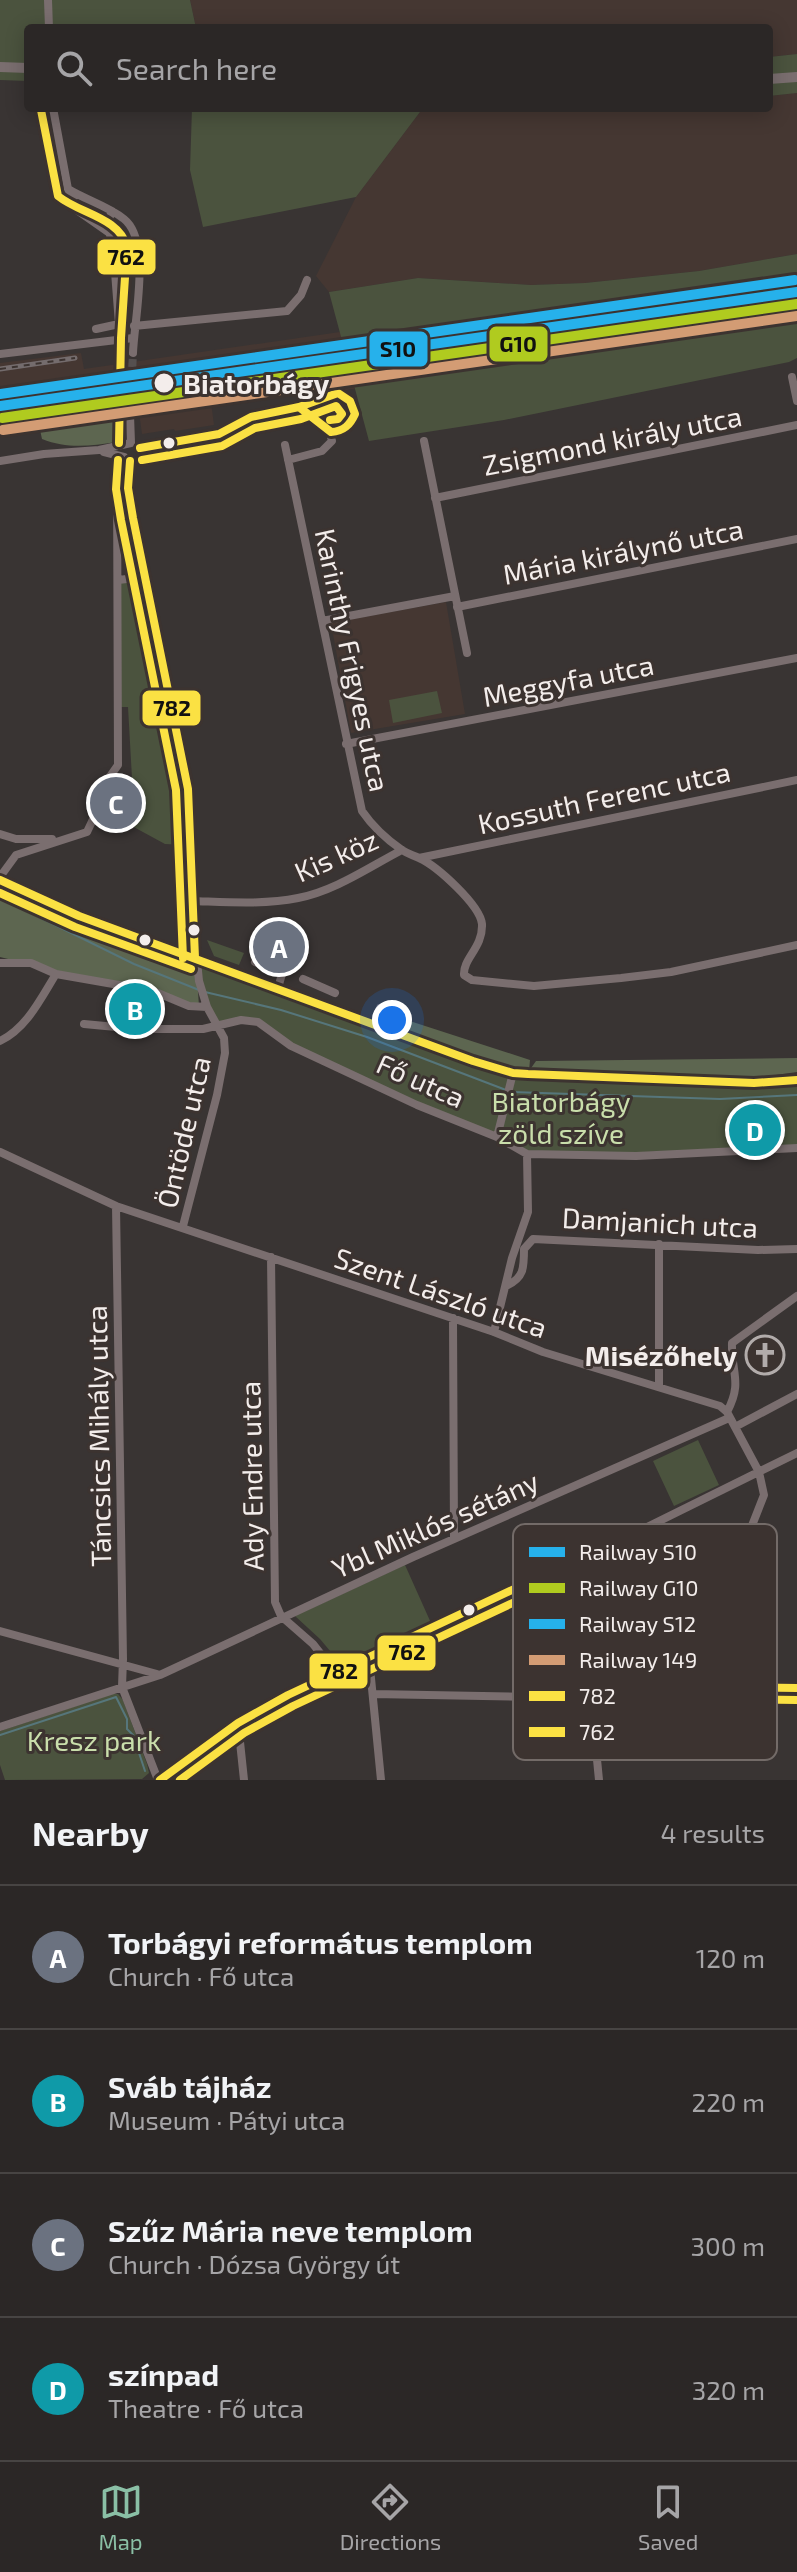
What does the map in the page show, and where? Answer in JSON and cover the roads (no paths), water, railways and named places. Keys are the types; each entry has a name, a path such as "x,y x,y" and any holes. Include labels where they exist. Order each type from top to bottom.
{"main road":[{"path":"0,67 24,68"},
{"path":"773,79 797,77"}],"street":[{"path":"48,0 49,24"},
{"path":"54,112 68,189 78,211 108,232"},
{"path":"68,189 112,211 130,224 139,246 133,353"},
{"path":"96,329 119,324 113,246 107,224 112,211"},
{"path":"134,326 287,311 301,295 307,280"},
{"path":"0,354 133,338"},
{"path":"792,377 797,401"},
{"path":"0,461 128,444 140,448 219,434 251,417 299,407 338,393 346,397 355,414 348,427 331,432"},
{"path":"288,460 327,448 332,441 331,432 324,424 299,407"},
{"name":"Öntöde utca","path":"130,415 127,459 129,493 188,789 195,958 205,1002 224,1038 225,1053 183,1226"},
{"name":"Zsigmond király utca","path":"435,498 797,425"},
{"path":"424,441 467,653"},
{"name":"Karinthy Frigyes utca","path":"285,445 362,811 372,826 402,850 419,858 474,906 481,918 481,935 463,971 464,975 472,980 534,986 671,972 797,945"},
{"path":"99,450 127,459 139,457 140,448"},
{"path":"1,876 16,855 87,832 96,813 101,789 118,765 117,471"},
{"path":"117,493 129,493"},
{"name":"Mária királynő utca","path":"457,607 797,539"},
{"path":"118,580 145,577"},
{"path":"322,621 455,596"},
{"name":"Meggyfa utca","path":"346,744 797,658"},
{"name":"Kossuth Ferenc utca","path":"419,858 797,780"},
{"path":"0,834 16,839 60,839"},
{"name":"Kis köz","path":"191,901 234,903 299,898 333,886 402,850"},
{"path":"0,860 1,876"},
{"name":"Fő utca","path":"1,876 79,916 513,1073 754,1083 797,1080"},
{"path":"255,962 282,974 278,988"},
{"path":"0,964 31,963 56,974 153,991 189,1006 205,1002"},
{"path":"0,1041 11,1036 29,1017 56,974"},
{"path":"303,979 335,993"},
{"path":"374,1024 380,1008"},
{"name":"Fő utca","path":"84,1024 137,1029 203,1029 241,1020 258,1022 291,1046 417,1105 497,1137 527,1154 636,1156 797,1148"},
{"path":"497,1137 513,1073"},
{"name":"Szent László utca","path":"0,1152 116,1206 494,1332 543,1352 720,1406 728,1415"},
{"path":"494,1332 512,1258 528,1212 527,1154"},
{"name":"Táncsics Mihály utca","path":"116,1206 122,1687"},
{"name":"Damjanich utca","path":"506,1286 517,1281 524,1270 524,1249 533,1239 758,1250 797,1249"},
{"path":"659,1244 659,1386"},
{"name":"Ady Endre utca","path":"271,1257 275,1602 281,1616"},
{"path":"753,1524 764,1495 759,1472 728,1415 737,1381 731,1363 732,1343 797,1296"},
{"path":"453,1318 454,1538"},
{"path":"735,1427 797,1394"},
{"name":"Ybl Miklós sétány","path":"122,1687 160,1675 281,1616 728,1415"},
{"path":"650,1524 797,1453"},
{"path":"0,1727 122,1687 159,1780 238,1723 335,1672 513,1590"},
{"path":"281,1616 313,1644 335,1672"},
{"path":"0,1631 160,1675"},
{"path":"369,1658 381,1780"},
{"path":"777,1688 797,1688"},
{"path":"373,1694 513,1697"},
{"path":"238,1723 244,1780"},
{"path":"597,1760 599,1780"}],"waterway":[{"path":"0,898 134,964 199,990"},
{"path":"205,992 281,1010 367,1037 506,1090"},
{"path":"512,1092 720,1099 797,1095"},
{"path":"0,1735 116,1697 145,1771"}],"tunnel":[{"path":"130,415 133,353"}],"railway":[{"path":"0,369 75,358"}],"rail line":[{"name":"S12","path":"0,394 795,280"},
{"name":"S10","path":"0,406 797,292"},
{"name":"G10","path":"2,418 797,304"},
{"name":"149","path":"3,430 797,316"}],"place":[{"name":"Biatorbágy","path":"164,383"},
{"name":"Szűz Mária neve templom","path":"116,803"},
{"name":"Torbágyi református templom","path":"279,947"},
{"name":"Sváb tájház","path":"135,1009"},
{"name":"színpad","path":"755,1130"},
{"name":"Misézőhely","path":"765,1355"}],"park label":[{"name":"Biatorbágy zöld szíve","path":"561,1117"},
{"name":"Kresz park","path":"94,1740"}]}
